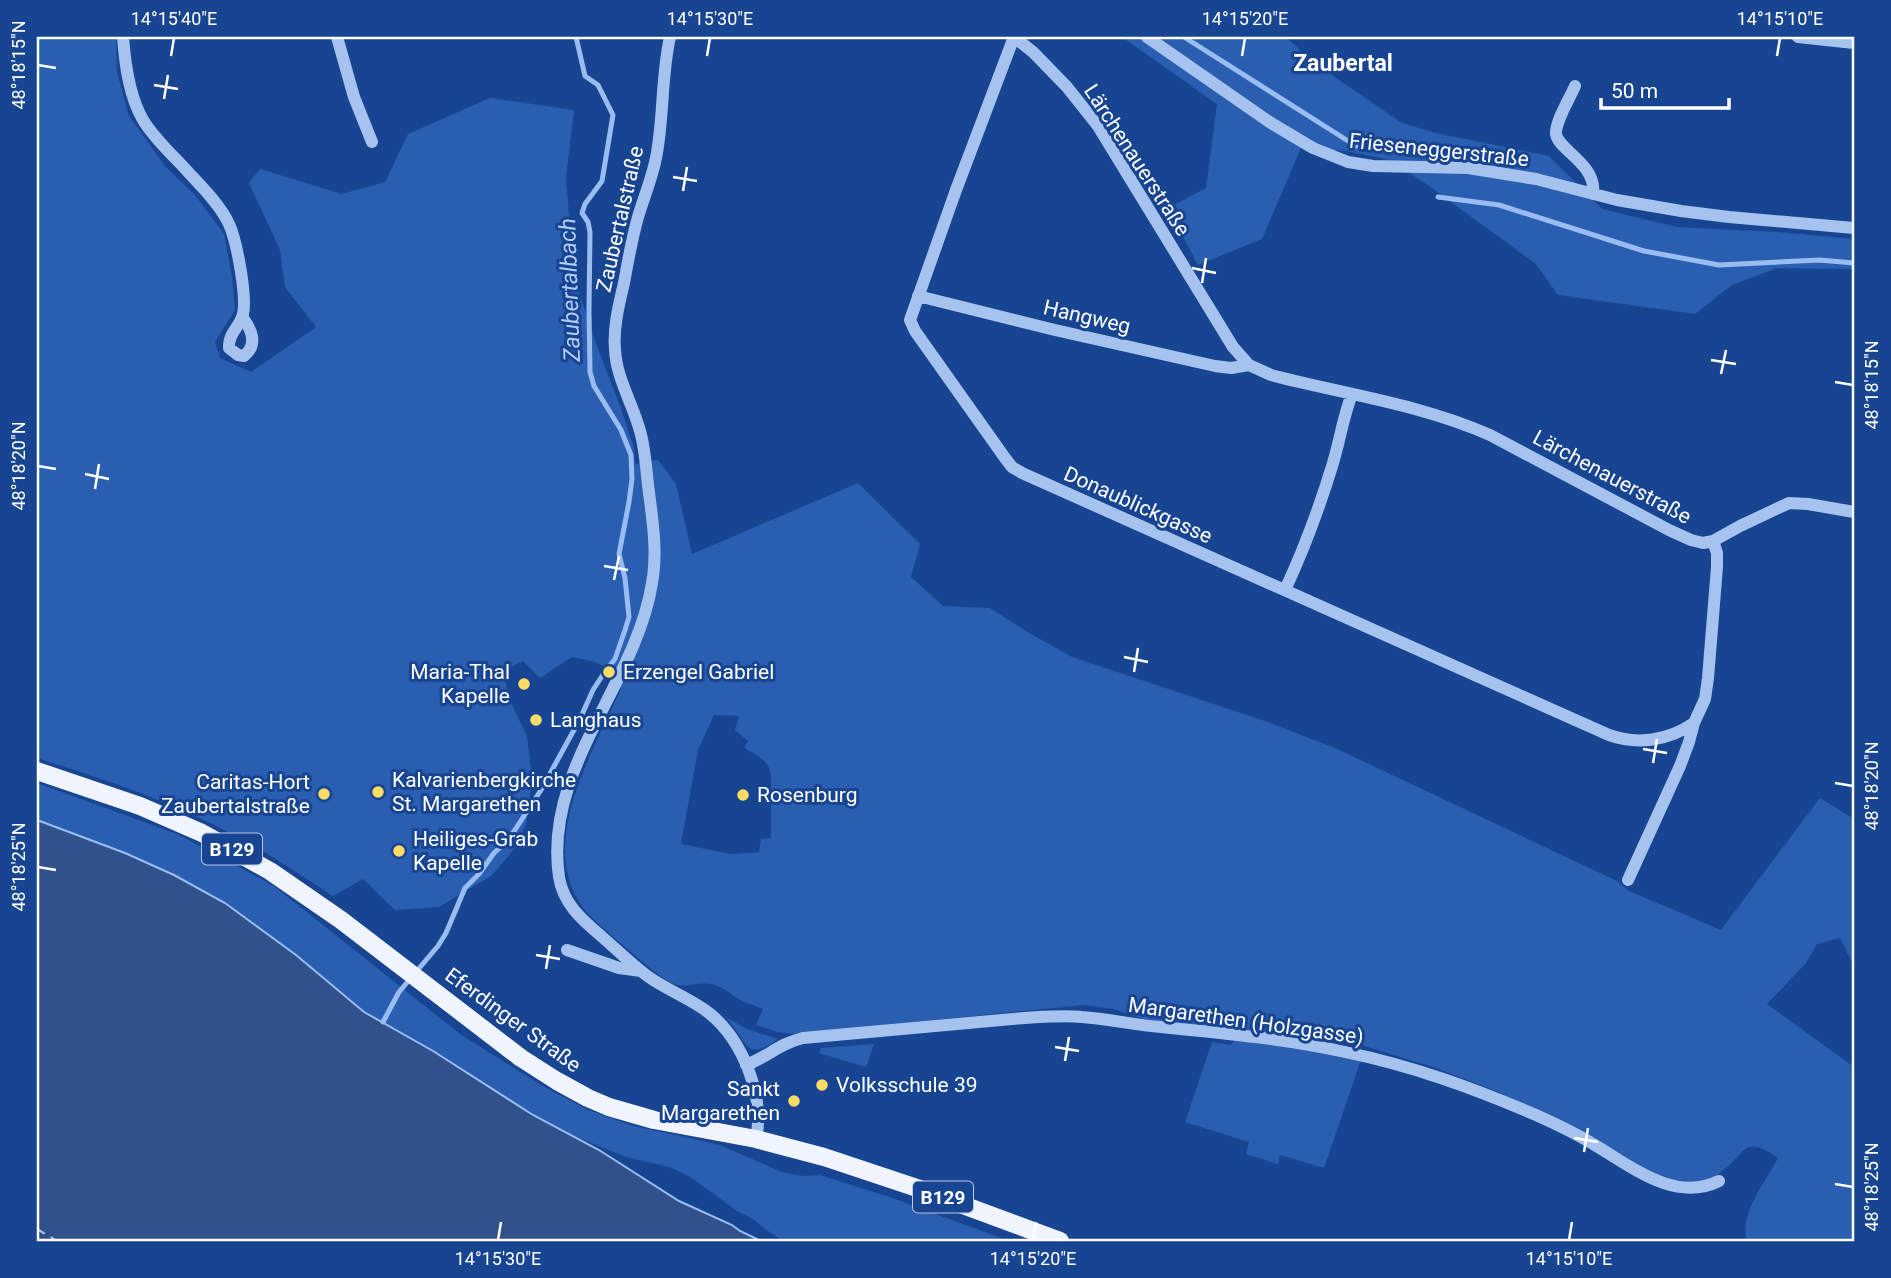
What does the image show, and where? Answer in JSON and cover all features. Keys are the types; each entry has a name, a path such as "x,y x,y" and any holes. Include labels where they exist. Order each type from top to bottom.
{"main road":[{"name":"Eferdinger Straße","path":"37,771 140,806 202,833 237,852 305,894 510,1050 575,1092 609,1107 654,1121 757,1139 824,1157 1060,1241"}],"street":[{"path":"123,37 127,74 143,120 198,182 229,224 243,285 243,318"},
{"path":"337,37 354,97 372,142"},
{"name":"Zaubertalstraße","path":"670,37 656,161 634,232 615,341 617,363 644,448 653,528 654,575 649,601 631,648 570,779 561,818 559,878 570,906 585,923 641,971 710,1014 725,1029 746,1065 758,1105 757,1139"},
{"name":"Donaublickgasse","path":"1014,37 912,315 912,327 1012,467 1045,485 1623,740 1649,740 1676,733 1694,723"},
{"name":"Lärchenauerstraße","path":"1014,37 1033,52 1067,87 1098,126 1233,347 1249,365 1271,375 1417,409 1468,425 1680,535 1703,543 1713,541"},
{"name":"Frieseneggerstraße","path":"1147,37 1271,122 1317,150 1348,162 1373,166 1451,167 1514,175 1617,200 1707,215 1854,228"},
{"path":"1798,37 1854,43"},
{"name":"Frieseneggerstraße","path":"1575,86 1558,124 1556,135 1559,142 1574,154 1590,176 1593,194"},
{"name":"Hangweg","path":"918,296 1215,366 1231,368 1249,365"},
{"path":"1285,590 1309,534 1352,394"},
{"path":"1628,880 1685,754 1694,723 1705,699 1717,567 1717,553 1713,541 1789,503 1808,503 1854,512"},
{"path":"567,950 620,968 641,971"},
{"name":"Margarethen (Holzgasse)","path":"746,1065 785,1043 803,1038 1013,1019 1080,1016 1360,1055 1454,1082 1531,1113 1576,1134 1640,1173 1662,1183 1695,1187 1719,1181"}],"shaded area":[{"path":"37,37 116,37 117,72 129,116 165,166 195,195 224,234 235,310 215,342 220,358 251,372 316,327 285,287 280,250 249,183 260,169 342,194 385,182 408,134 490,98 574,110 566,178 574,277 622,411 634,448 635,464 658,460 676,484 692,554 858,483 920,544 911,577 943,606 990,608 1072,657 1265,721 1335,748 1617,881 1629,891 1721,930 1820,798 1854,819 1854,967 1840,938 1817,944 1806,963 1767,1004 1854,1067 1854,1241 1747,1241 1745,1231 1750,1210 1778,1158 1758,1147 1746,1149 1711,1179 1689,1183 1667,1181 1551,1117 1498,1092 1436,1068 1332,1036 1299,1038 1143,1019 1114,1009 1083,1005 794,1034 756,1025 763,1009 714,985 678,985 668,981 603,927 578,900 568,875 565,848 568,821 586,765 621,689 607,669 589,660 572,657 540,678 523,661 503,671 510,701 527,736 532,778 526,824 516,847 491,876 439,907 395,910 363,879 333,896 258,848 209,822 136,792 37,758","holes":["714,715 739,716 735,730 748,741 744,748 765,761 770,769 771,838 761,839 759,852 731,854 681,844 698,750"]},
{"path":"1122,37 1286,37 1314,63 1402,123 1436,133 1549,156 1602,209 1677,227 1854,239 1854,269 1777,268 1732,285 1695,314 1558,295 1536,264 1390,160 1346,151 1301,148 1262,239 1198,265 1168,208 1206,188 1217,104"},
{"path":"37,783 177,834 274,886 460,1034 541,1085 586,1109 630,1125 720,1145 782,1172 803,1176 820,1175 1009,1241 783,1241 689,1176 669,1167 626,1157 574,1136 508,1100 433,1051 364,1012 296,955 225,903 174,875 125,853 37,820"},
{"path":"37,820 125,853 174,875 225,903 296,955 364,1012 433,1051 533,1115 599,1150 679,1201 761,1241 37,1241"},
{"path":"724,1016 747,1029 778,1039 767,1046 752,1049"},
{"path":"1235,1040 1361,1060 1324,1168 1280,1155 1278,1164 1246,1154 1249,1142 1185,1122 1212,1042 1231,1045"},
{"path":"874,1044 866,1067 819,1053 821,1048"}],"waterway":[{"name":"Zaubertalbach","path":"383,1022 399,992 446,933 465,888 509,839 541,790 593,690 615,659 629,617 625,578 619,554 632,479 631,455 621,430 594,386 590,372 590,232 582,213 585,204 602,181 613,115 598,85 585,76 576,37"},
{"path":"1184,37 1356,146"},
{"path":"1438,197 1499,205 1644,251 1719,265 1819,260 1854,263"}],"ferry route":[{"path":"37,1229 57,1241"}],"place":[{"name":"Erzengel Gabriel","path":"609,672"},
{"name":"Maria-Thal Kapelle","path":"524,684"},
{"name":"Langhaus","path":"536,720"},
{"name":"Kalvarienbergkirche St. Margarethen","path":"378,792"},
{"name":"Caritas-Hort Zaubertalstraße","path":"324,794"},
{"name":"Rosenburg","path":"743,795"},
{"name":"Heiliges-Grab Kapelle","path":"399,851"},
{"name":"Volksschule 39","path":"822,1085"},
{"name":"Sankt Margarethen","path":"794,1101"}],"district":[{"name":"Zaubertal","path":"1343,63"}]}
